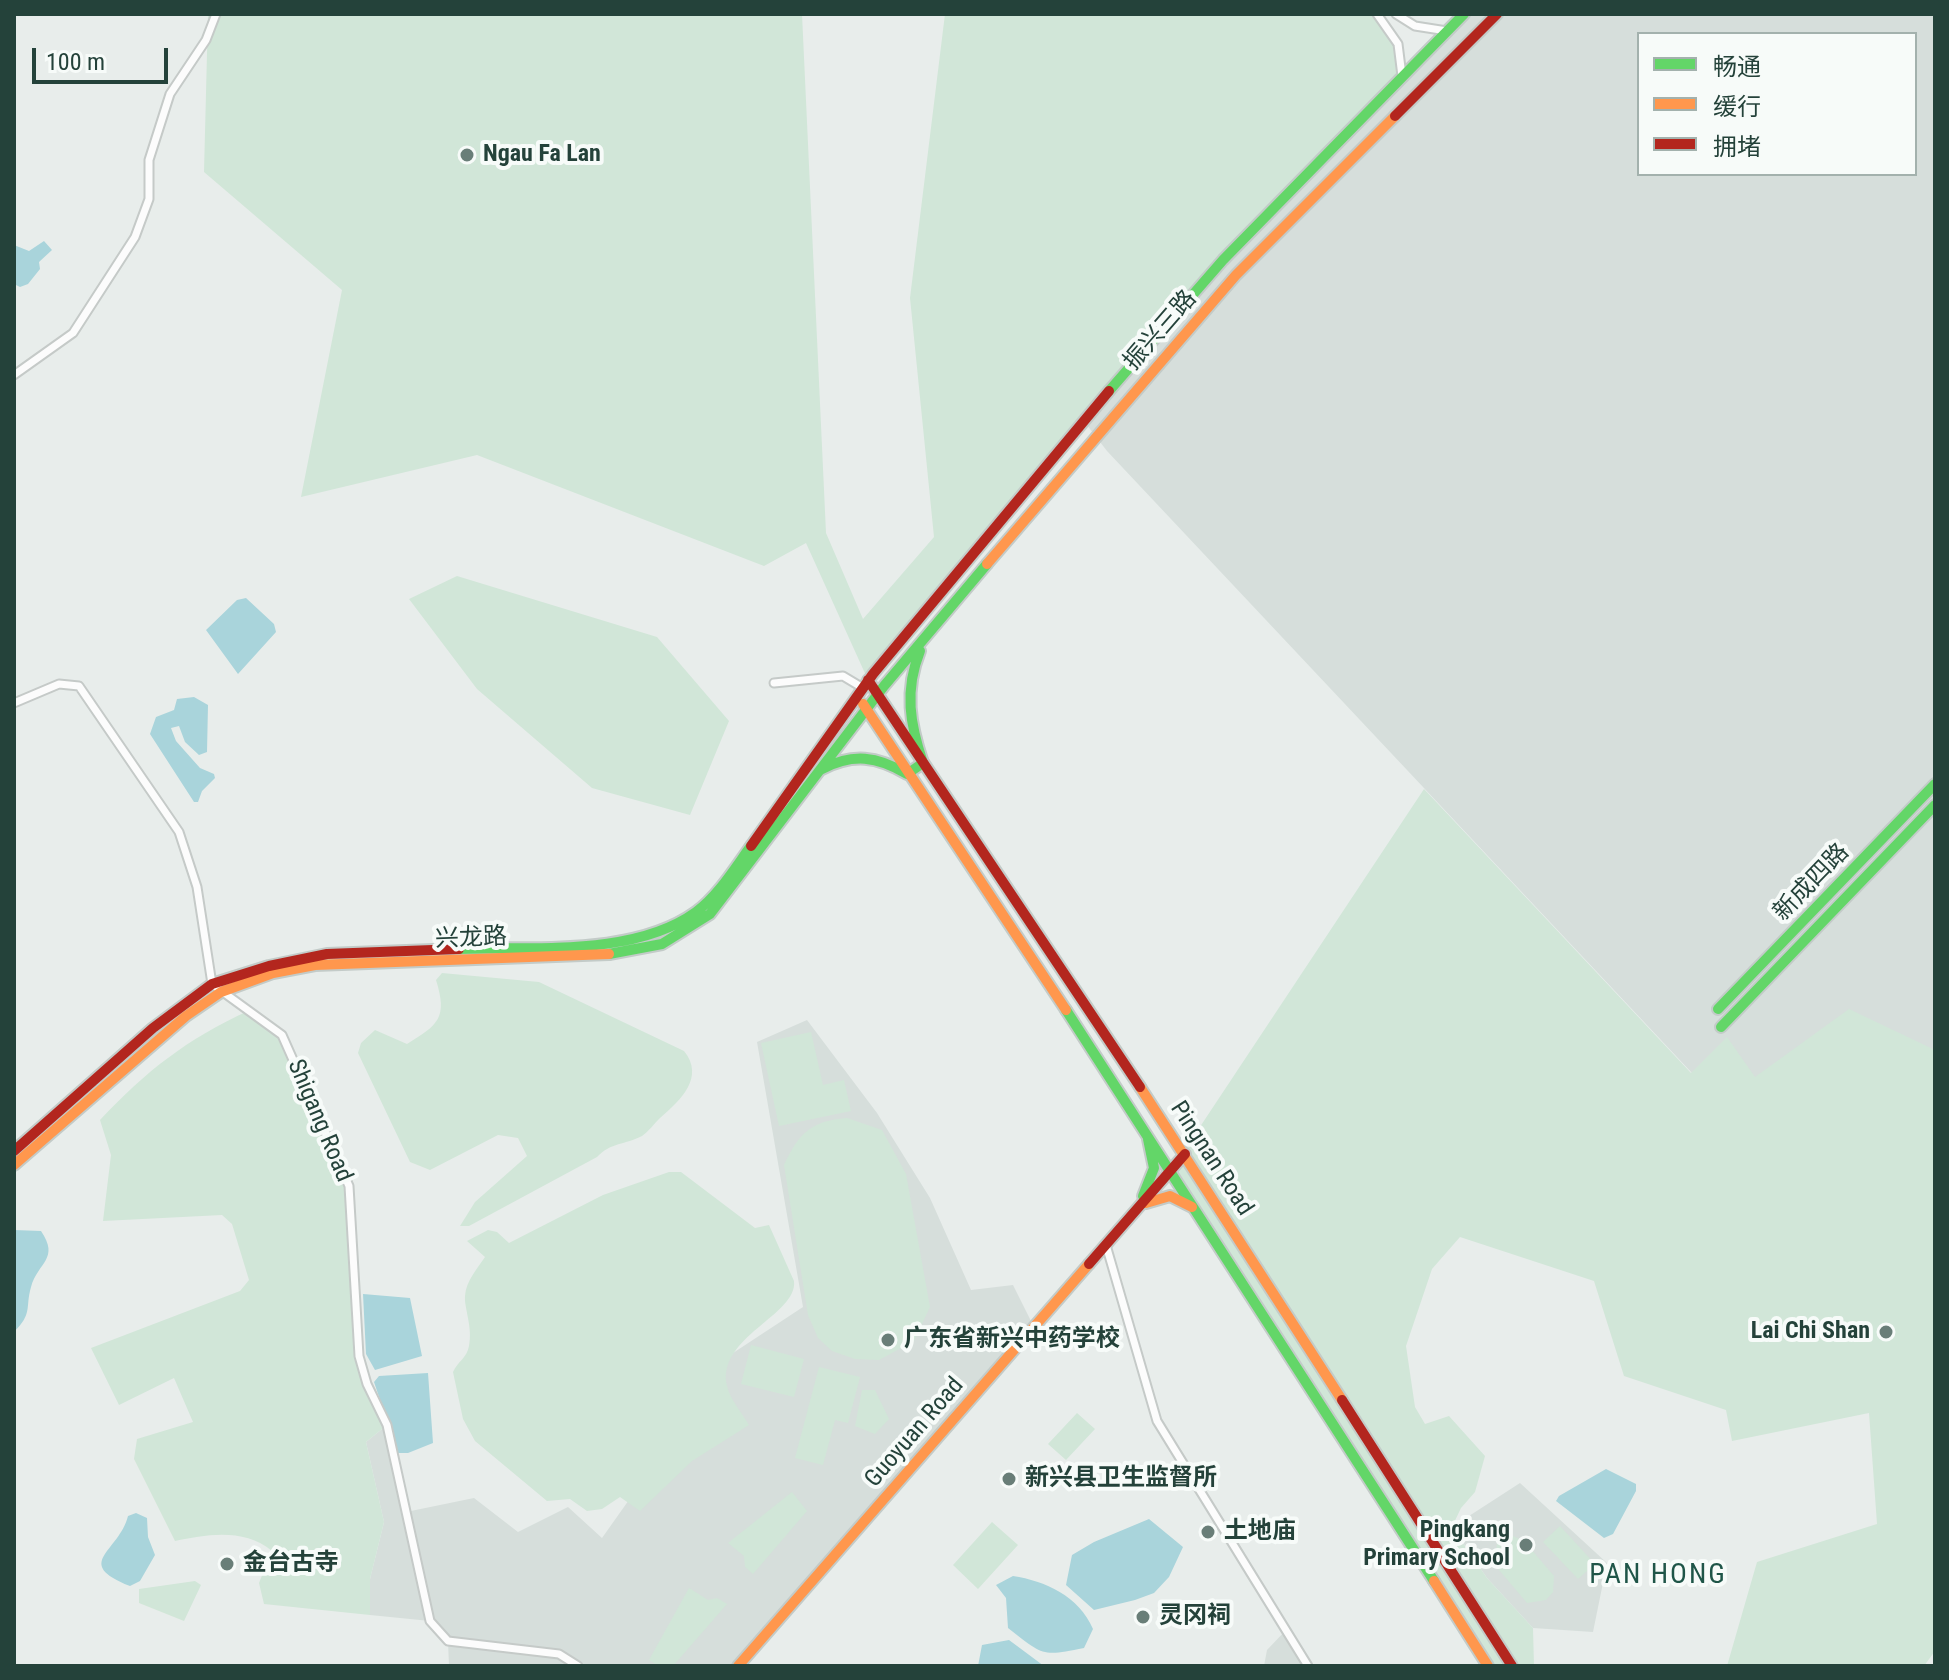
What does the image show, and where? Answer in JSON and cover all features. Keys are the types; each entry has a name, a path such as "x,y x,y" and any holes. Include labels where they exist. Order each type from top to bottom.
{"main road":[{"name":"振兴三路","path":"863,688 1026,487 1223,260 1464,14"},
{"name":"振兴三路","path":"878,695 1088,444 1236,275 1497,14"},
{"path":"1359,121 1375,136"},
{"path":"817,772 838,760 866,755 907,774 923,763 911,730 907,699 914,665 923,643"},
{"name":"Pingnan Road","path":"863,688 878,695 1185,1154 1512,1666"},
{"name":"Pingnan Road","path":"863,688 866,709 907,774 1172,1169 1488,1666"},
{"name":"兴龙路","path":"14,1151 153,1028 212,984 269,966 327,954 615,943 666,931 699,910 713,896 863,688"},
{"name":"兴龙路","path":"14,1165 159,1037 221,992 273,973 315,965 606,954 662,944 710,914 878,695"},
{"name":"新成四路","path":"1718,1009 1935,784"},
{"name":"新成四路","path":"1721,1027 1935,805"},
{"path":"1138,1209 1154,1168 1143,1126"},
{"name":"Guoyuan Road","path":"738,1666 1185,1154"},
{"path":"1138,1209 1163,1195 1176,1195 1203,1218"}],"street":[{"path":"14,375 73,333 135,237 149,199 149,160 170,94 206,40 216,14"},
{"path":"1377,14 1398,44 1402,76"},
{"path":"1396,14 1415,26 1447,31"},
{"path":"774,683 843,676 863,688"},
{"path":"14,703 59,684 79,686 179,832 197,887 212,984"},
{"name":"Shigang Road","path":"212,984 282,1035 349,1186 359,1356 367,1384 387,1425 430,1621 448,1641 559,1654 578,1666"},
{"path":"1106,1245 1157,1421 1308,1666"}],"shaded area":[{"path":"1465,14 1935,14 1935,1311 1692,1073 1107,451 1083,420 1211,277"},
{"name":"广东省新兴中药学校","path":"807,1020 877,1113 930,1198 971,1290 1013,1285 1034,1327 738,1666 449,1666 448,1641 430,1621 370,1615 370,1579 384,1522 366,1442 387,1425 406,1512 474,1498 518,1532 568,1507 602,1538 733,1353 803,1307 757,1042"},
{"name":"Pingkang Primary School","path":"1520,1483 1607,1563 1593,1632 1533,1628 1487,1578 1452,1527"},
{"path":"1286,1630 1308,1666 1264,1666 1267,1650"}],"green space":[{"path":"208,14 802,14 826,533 863,619 934,537 910,298 945,14 1377,14 1394,35 1402,76 1211,277 868,680 806,543 764,566 477,455 301,497 342,290 204,172"},
{"path":"457,576 657,637 729,721 690,815 592,788 477,689 409,599"},
{"path":"1424,789 1691,1073 1727,1037 1755,1077 1849,1009 1935,1050 1935,1651 1924,1666 1727,1666 1757,1562 1877,1524 1869,1413 1732,1441 1726,1410 1624,1376 1594,1281 1460,1237 1432,1269 1406,1346 1415,1407 1425,1424 1449,1416 1485,1456 1475,1492 1461,1508 1452,1527 1487,1578 1533,1628 1534,1666 1488,1666 1172,1169"},
{"path":"442,973 539,982 684,1051 692,1070 688,1088 676,1104 642,1136 608,1149 469,1226 460,1226 475,1202 527,1156 518,1138 498,1135 430,1170 410,1162 358,1053 361,1043 375,1030 407,1044 433,1025 438,1019 441,1003 436,980"},
{"path":"248,1011 282,1035 349,1186 359,1356 387,1425 366,1442 384,1522 370,1579 370,1615 264,1604 259,1583 272,1551 250,1539 213,1535 175,1541 134,1459 137,1439 193,1422 174,1378 119,1405 91,1348 240,1291 249,1280 232,1224 222,1215 103,1221 111,1155 100,1120 168,1058"},
{"path":"811,1032 823,1085 844,1080 851,1111 779,1126 761,1043"},
{"path":"847,1118 882,1130 906,1174 930,1307 914,1341 879,1360 855,1359 832,1351 818,1338 808,1315 784,1165 795,1145 808,1131 824,1122"},
{"path":"669,1172 681,1172 755,1228 769,1225 794,1281 792,1293 784,1305 744,1340 733,1354 727,1369 727,1386 749,1425 692,1461 640,1511 620,1497 602,1509 587,1511 570,1499 547,1501 475,1441 463,1419 453,1372 469,1346 465,1301 467,1285 485,1257 467,1241 488,1230 497,1232 509,1243 603,1195"},
{"path":"751,1345 804,1359 794,1397 741,1384"},
{"path":"819,1367 860,1377 848,1423 835,1420 823,1465 795,1458"},
{"path":"862,1390 875,1390 889,1419 875,1434 855,1426"},
{"path":"1077,1413 1095,1429 1066,1460 1048,1444"},
{"path":"792,1492 807,1511 753,1574 745,1567 744,1556 728,1543"},
{"path":"992,1522 1018,1545 978,1589 953,1565"},
{"path":"1560,1526 1595,1564 1578,1579 1543,1542"},
{"path":"1513,1536 1524,1541 1554,1576 1553,1592 1546,1600 1527,1603 1494,1564 1497,1544"},
{"path":"195,1581 201,1585 184,1621 139,1603 139,1589"},
{"path":"689,1588 708,1600 717,1598 727,1604 673,1666 659,1666 649,1660"}],"water":[{"path":"44,241 52,250 39,262 40,269 28,284 20,287 14,284 14,245 29,251"},
{"path":"246,598 274,624 276,632 238,674 206,630 237,600"},
{"path":"194,697 208,705 207,752 199,755 185,742 179,726 171,728 176,741 200,768 214,774 215,778 202,791 198,802 194,802 150,734 156,717 174,710 177,699"},
{"path":"14,1230 41,1231 48,1254 31,1287 26,1315 14,1332"},
{"path":"363,1294 410,1298 422,1356 375,1370 366,1354"},
{"path":"428,1373 433,1443 408,1453 398,1453 374,1382 379,1376"},
{"path":"1606,1469 1636,1484 1636,1491 1613,1534 1604,1538 1556,1501 1559,1496"},
{"path":"136,1513 147,1518 148,1537 155,1555 140,1581 130,1586 113,1578 104,1570 102,1563 128,1516"},
{"path":"1149,1519 1183,1547 1169,1577 1154,1593 1094,1610 1066,1585 1072,1555 1094,1542"},
{"path":"1013,1576 1049,1586 1079,1608 1093,1629 1084,1648 1043,1652 1008,1628 1006,1598 996,1585"},
{"path":"1009,1640 1044,1666 978,1666 982,1645"}],"traffic: fast":[{"path":"1109,391 1223,260 1464,14"},
{"path":"609,954 662,944 710,914 884,686 987,564"},
{"path":"822,769 844,760 865,759 885,763 907,774 923,763 915,735 910,694 920,651"},
{"path":"1718,1009 1935,784"},
{"path":"1721,1027 1935,805"},
{"path":"459,949 582,946 643,936 671,926 696,912 712,898 751,846"},
{"path":"1066,1010 1434,1581"},
{"path":"1143,1196 1154,1168 1148,1139"}],"traffic: slow":[{"path":"987,564 1236,275 1395,116"},
{"path":"863,704 1066,1010"},
{"path":"14,1165 186,1016 221,992 273,973 315,965 609,954"},
{"path":"1140,1087 1342,1400"},
{"path":"1146,1203 1170,1196 1192,1207"},
{"path":"738,1666 1089,1264"},
{"path":"1434,1581 1488,1666"}],"traffic: jam":[{"path":"1395,116 1497,14"},
{"path":"751,846 873,674 1109,391"},
{"path":"868,680 1140,1087"},
{"path":"14,1151 153,1028 212,984 269,966 327,954 459,949"},
{"path":"1089,1264 1185,1154"},
{"path":"1342,1400 1512,1666"}],"place":[{"name":"Ngau Fa Lan","path":"467,155"},
{"name":"Lai Chi Shan","path":"1886,1332"},
{"name":"广东省新兴中药学校","path":"888,1340"},
{"name":"新兴县卫生监督所","path":"1009,1479"},
{"name":"土地庙","path":"1208,1532"},
{"name":"Pingkang Primary School","path":"1526,1545"},
{"name":"金台古寺","path":"227,1564"},
{"name":"灵冈祠","path":"1143,1617"}],"district":[{"name":"PAN HONG","path":"1658,1576"}]}
